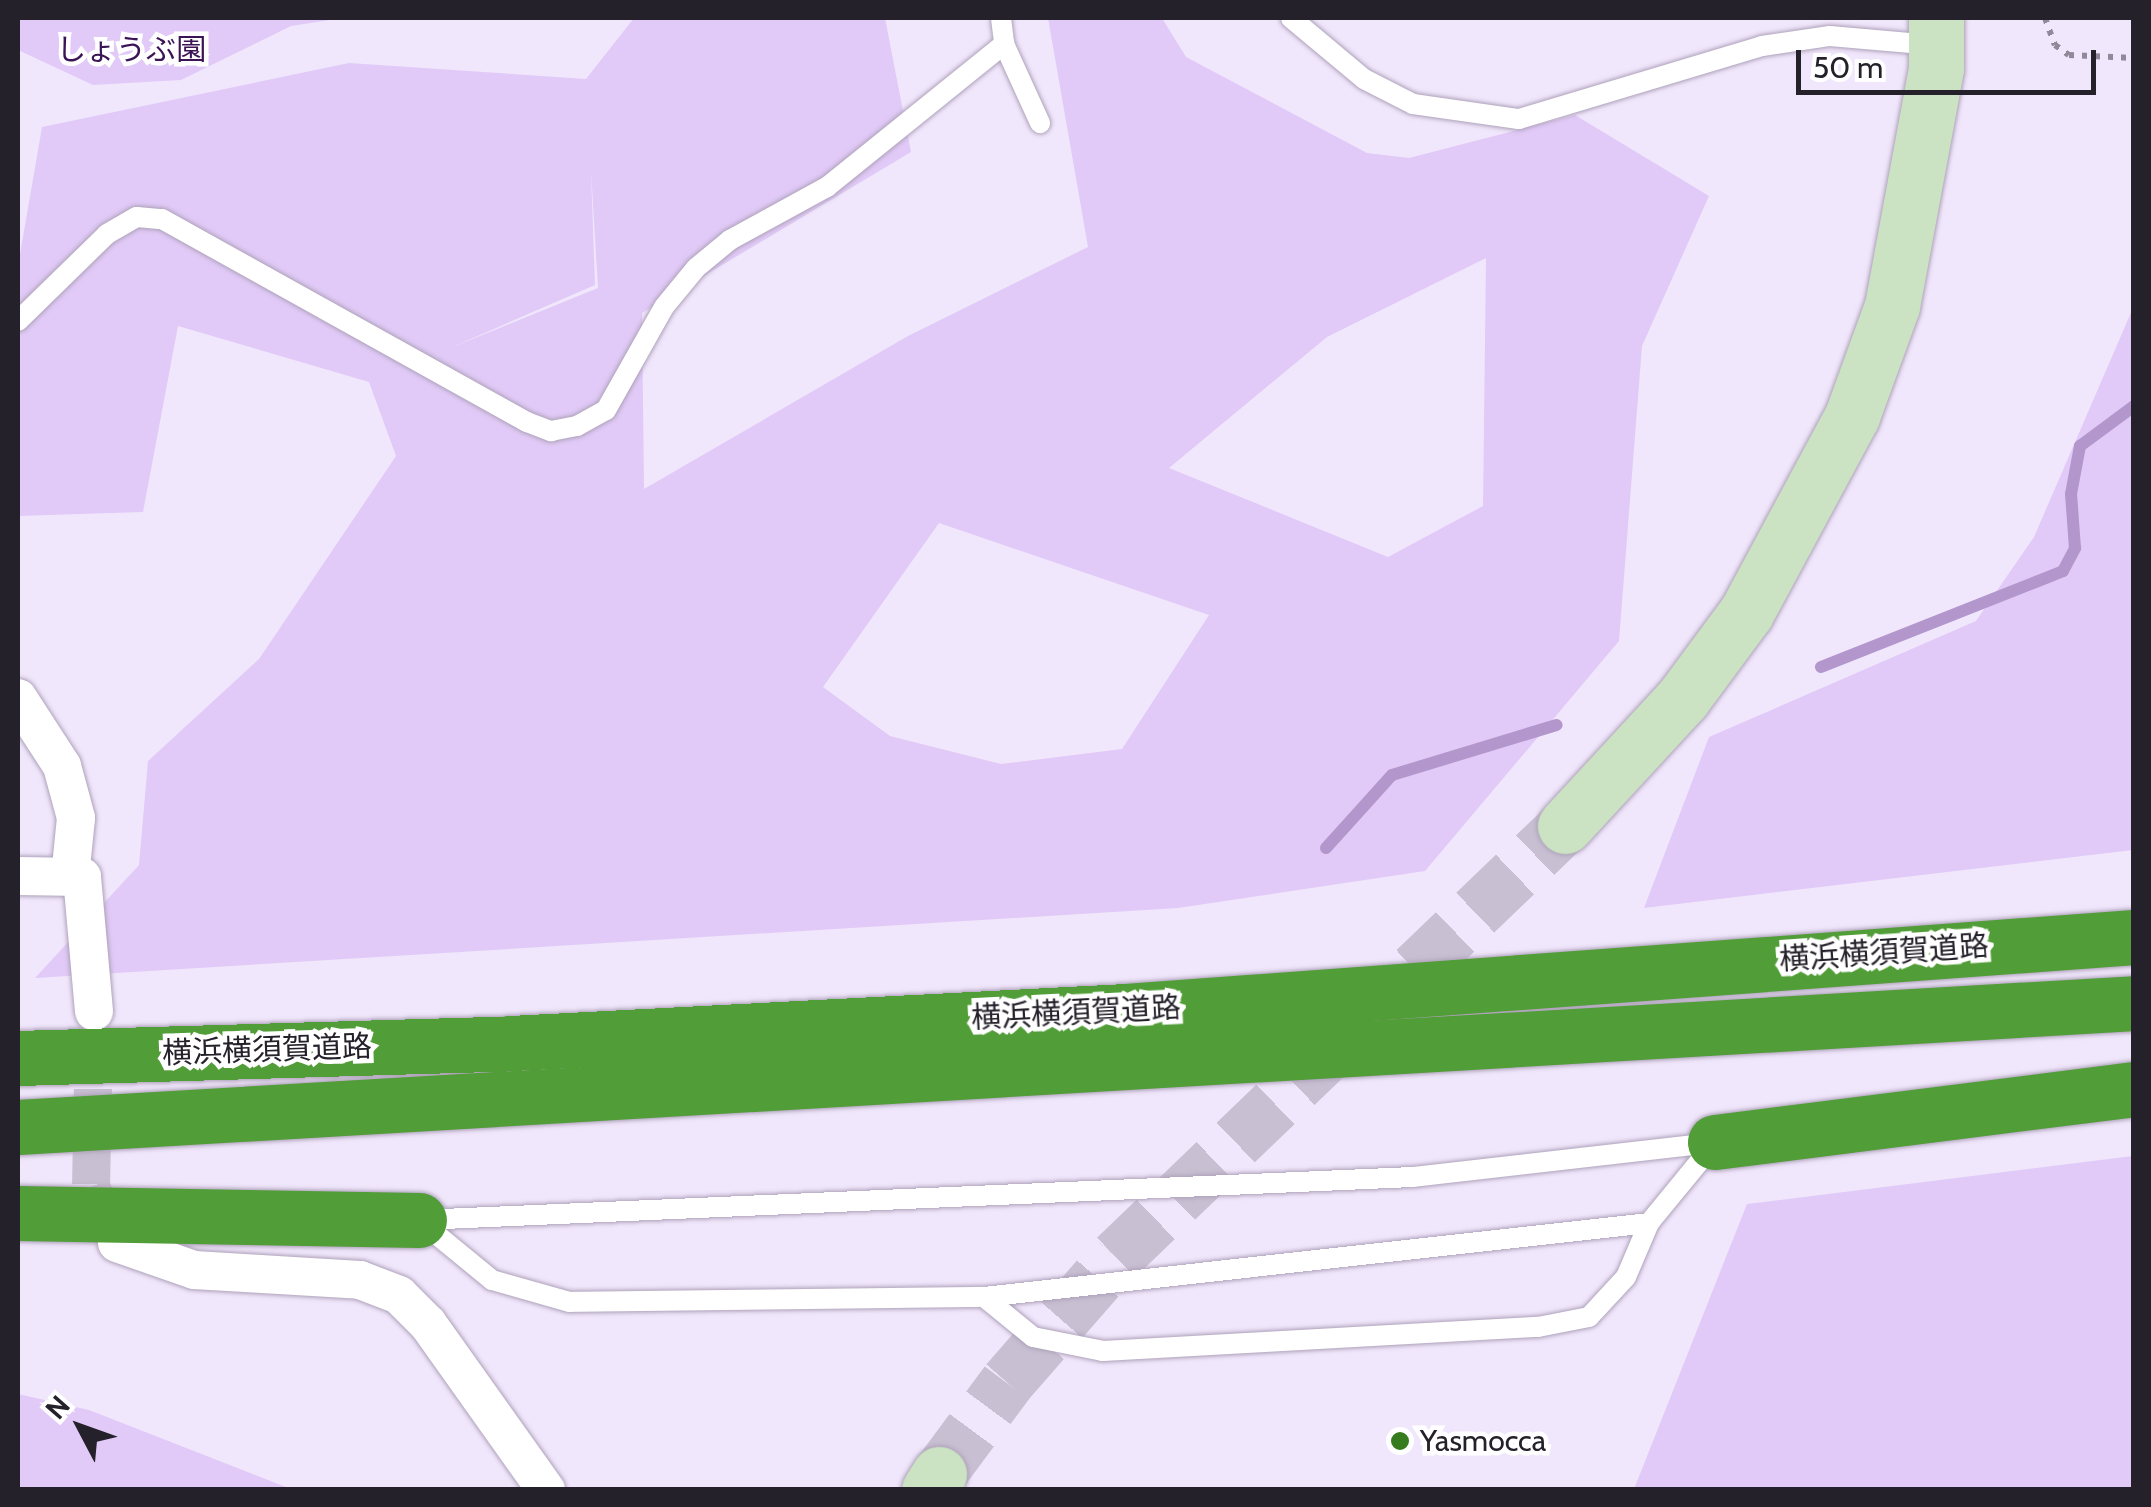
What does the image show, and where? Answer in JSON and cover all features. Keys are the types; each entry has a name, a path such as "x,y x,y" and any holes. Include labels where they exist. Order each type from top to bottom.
{"highway":[{"path":"1935,949 2134,924"},
{"name":"横浜横須賀道路","path":"18,1058 510,1043 1126,1011 2134,937"},
{"name":"横浜横須賀道路","path":"18,1127 2134,1003"},
{"path":"1715,1142 2134,1089"},
{"path":"18,1213 419,1220"}],"street":[{"path":"1565,826 1683,698 1746,613 1852,416 1892,306 1936,31"},
{"path":"18,698 62,766 76,818 70,877"},
{"path":"18,876 82,878 94,1012"},
{"path":"117,1243 194,1270 360,1280 398,1295 428,1324 546,1490"}],"lane":[{"path":"1001,18 1004,44 1040,123"},
{"path":"1291,18 1364,79 1413,104 1519,120 1762,46 1830,36 1936,31"},
{"path":"18,321 107,234 138,218 162,220 528,422 551,430 577,426 606,410 664,307 696,268 730,240 827,187 1004,44"},
{"path":"419,1220 1413,1178 1715,1142"},
{"path":"984,1297 1033,1337 1103,1351 1538,1327 1590,1316 1626,1277 1650,1223 1715,1142"},
{"path":"419,1220 492,1280 570,1302 984,1297 1650,1223"}],"path":[{"path":"2045,18 2056,45 2069,55 2134,58"}],"green space":[{"name":"しょうぶ園","path":"18,18 343,18 291,26 181,80 93,85 18,50"},
{"path":"634,18 885,18 911,152 642,313 644,489 908,336 1088,247 1048,18 1162,18 1186,57 1367,153 1409,158 1575,115 1709,196 1642,346 1619,641 1425,871 1178,908 35,978 139,865 148,761 259,659 396,456 369,382 178,326 143,512 18,516 18,266 42,127 349,63 586,79","holes":["591,171 598,288 450,348 595,285","1486,258 1483,506 1388,557 1169,468 1327,337","939,523 1209,615 1122,749 1001,764 890,736 823,687"]},
{"path":"2133,308 2133,850 1644,908 1709,737 1976,621 2034,537"},
{"path":"2133,1156 2133,1489 1634,1489 1747,1204"},
{"path":"18,1394 89,1410 291,1489 18,1489"}],"waterway":[{"path":"1821,667 2063,571 2075,548 2071,494 2080,446 2134,406"},
{"path":"1326,848 1392,775 1557,725"}],"tunnel":[{"path":"939,1474 1007,1382 1116,1257 1565,826"},
{"path":"94,1032 91,1187 111,1232"}],"place":[{"name":"Yasmocca","path":"1400,1441"}]}
